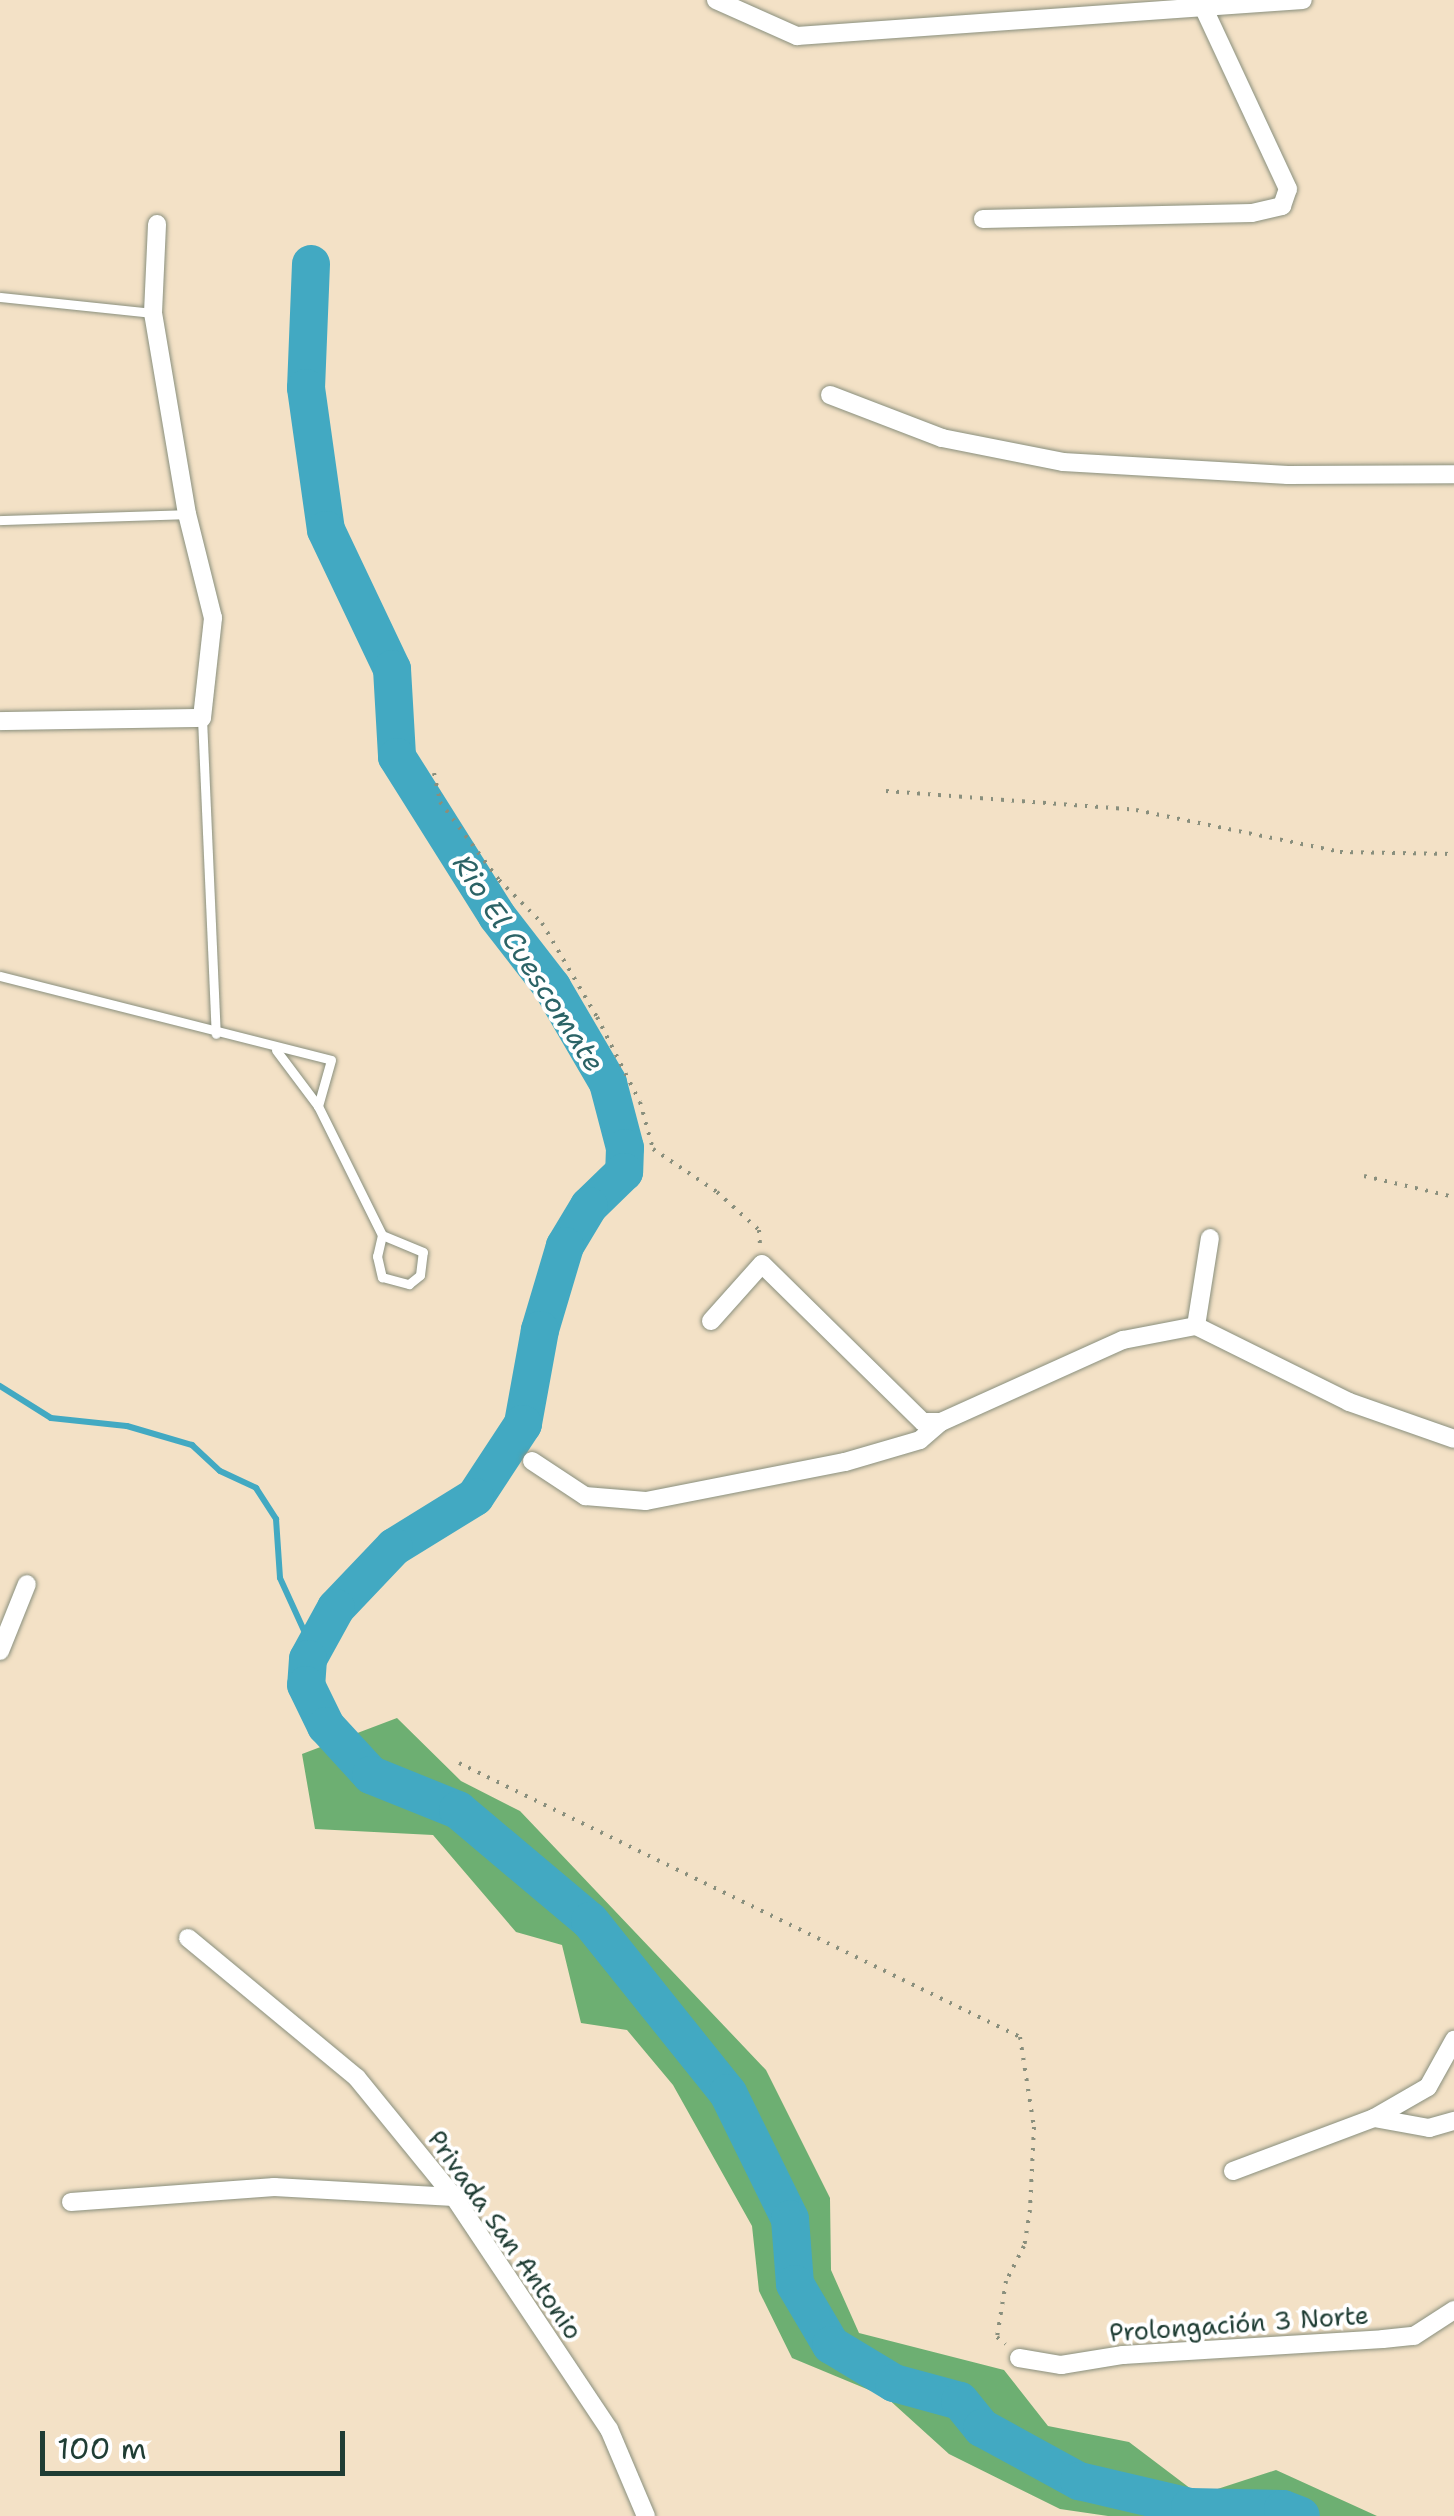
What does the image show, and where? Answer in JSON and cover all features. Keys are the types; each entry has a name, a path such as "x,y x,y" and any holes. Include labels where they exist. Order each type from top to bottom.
{"street":[{"path":"716,0 797,36 1303,0"},
{"path":"983,219 1252,213 1282,206 1288,189 1204,7"},
{"path":"0,721 202,718 212,618 187,514 154,313 157,224"},
{"path":"830,395 942,438 1063,462 1288,475 1454,474"},
{"path":"1196,1326 1210,1238"},
{"path":"711,1321 762,1264 923,1422 941,1422"},
{"path":"532,1461 585,1496 646,1500 845,1462 920,1440 941,1422 1123,1340 1196,1326 1349,1402 1454,1439"},
{"path":"0,1651 27,1584"},
{"name":"Privada San Antonio","path":"188,1938 357,2078 454,2197 609,2429 646,2516"},
{"path":"1233,2171 1374,2118 1428,2087 1454,2040"},
{"path":"1374,2118 1429,2128 1454,2121"},
{"path":"70,2202 274,2187 454,2197"},
{"name":"Prolongación 3 Norte","path":"1020,2358 1061,2365 1123,2355 1414,2336 1454,2310"}],"lane":[{"path":"0,296 154,313"},
{"path":"0,520 187,514"},
{"path":"202,718 216,1034"},
{"path":"0,976 276,1050 306,1049 331,1060 318,1106"},
{"path":"276,1050 318,1106 382,1235 377,1256 382,1277 408,1284 420,1274 423,1252 382,1235"}],"path":[{"path":"434,773 440,802 542,924 597,1018 640,1102 653,1149 718,1192 759,1230 762,1264"},
{"path":"886,791 1136,810 1340,852 1454,854"},
{"path":"1364,1176 1454,1196"},
{"path":"459,1764 1020,2037 1034,2127 1030,2210 1024,2246 1006,2282 998,2336 1020,2358"}],"green space":[{"path":"397,1718 461,1781 520,1811 766,2070 830,2198 831,2270 859,2333 1004,2370 1048,2426 1129,2442 1199,2495 1276,2470 1377,2516 1108,2516 1060,2509 949,2454 886,2397 792,2358 759,2291 752,2226 673,2085 627,2030 581,2023 562,1945 516,1932 433,1835 315,1829 302,1754"}],"waterway":[{"name":"Rio El Cuescomate","path":"311,264 306,388 326,530 392,669 397,757 497,916 552,987 608,1083 625,1148 624,1172 589,1206 565,1246 540,1330 523,1424 475,1497 394,1547 336,1608 308,1659 306,1685 326,1726 371,1775 458,1810 590,1921 728,2093 790,2219 795,2284 831,2345 894,2383 960,2401 982,2428 1079,2481 1190,2507 1283,2509 1301,2516"},
{"path":"0,1386 51,1418 127,1426 192,1445 220,1471 256,1488 276,1519 280,1578 306,1635 308,1659"}]}
